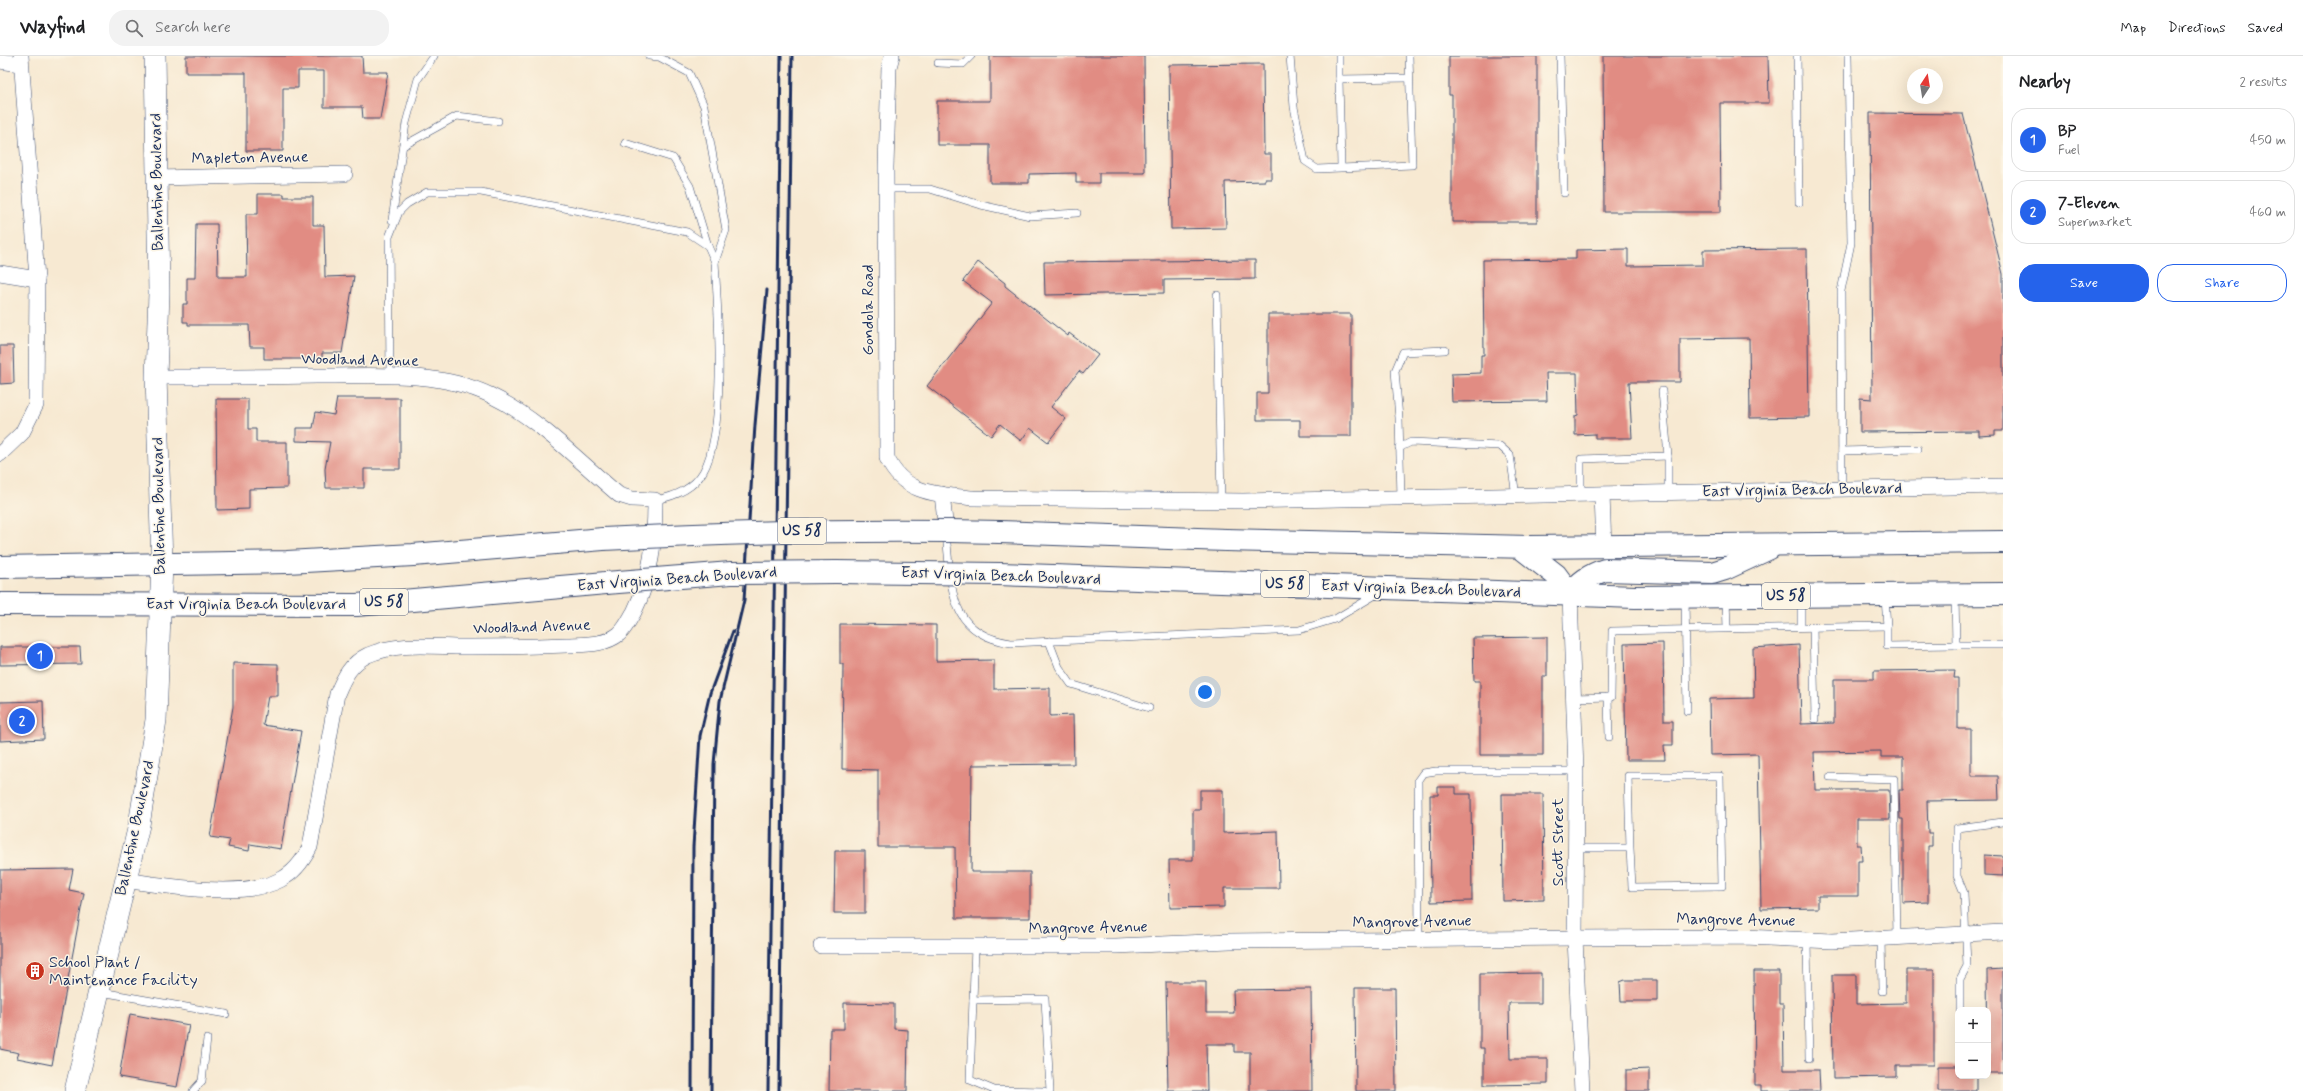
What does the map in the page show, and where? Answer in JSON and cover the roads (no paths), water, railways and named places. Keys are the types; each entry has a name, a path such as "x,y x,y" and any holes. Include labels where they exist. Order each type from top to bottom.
{"main road":[{"name":"Ballentine Boulevard","path":"75,1091 146,790 156,720 162,563 156,377 159,293 155,56"},
{"name":"US 58","path":"0,567 287,562 413,555 603,540 719,533 880,529 1226,540 1520,547 2003,542"},
{"path":"1520,547 1556,575 1570,594 1580,582 1592,574 1605,570 1712,573 1725,569 1777,545"},
{"name":"East Virginia Beach Boulevard","path":"0,604 357,605 731,573 844,572 999,574 1685,597 2003,594"}],"street":[{"name":"Gondola Road","path":"892,56 889,67 886,189 887,458 892,470 903,481 917,488 942,494"},
{"path":"0,61 20,60 36,279 36,405 22,433 0,454"},
{"name":"Mapleton Avenue","path":"156,178 345,174"},
{"path":"0,273 36,279"},
{"name":"Woodland Avenue","path":"125,880 190,888 245,890 263,887 280,881 293,872 303,860 310,847 336,702 345,674 351,667 368,655 389,649 413,645 534,647 607,641 626,626 638,604 647,579 655,534 655,500 632,499 619,495 537,423 518,410 489,394 457,384 390,376 156,377"},
{"name":"East Virginia Beach Boulevard","path":"942,494 973,498 1221,501 1602,495 1842,488 2003,486"},
{"path":"942,494 946,531"},
{"path":"1602,495 1604,547"},
{"name":"Scott Street","path":"1570,594 1576,771 1575,938 1582,1091"},
{"name":"Mangrove Avenue","path":"821,946 1116,946 1230,941 1575,938 1744,937 1807,940 2003,932"}],"lane":[{"path":"390,376 390,230 403,146 418,79 434,56"},
{"path":"649,56 659,58 689,73 704,106 726,230 715,262 718,378 715,434 710,456 703,472 695,482 679,494 655,500"},
{"path":"938,63 963,64 971,56"},
{"path":"1290,56 1294,107 1305,161 1318,169 1412,165 1409,56"},
{"path":"1339,56 1342,167"},
{"path":"1560,56 1564,193"},
{"path":"1797,56 1798,203"},
{"path":"1842,488 1841,291 1851,243 1848,56"},
{"path":"1339,79 1409,78"},
{"path":"403,146 457,116 498,121"},
{"path":"625,143 673,158 690,186 708,246 715,262"},
{"path":"886,189 930,189 981,205 1030,216 1077,213"},
{"path":"390,230 399,212 419,196 427,192 481,192 687,232 708,246"},
{"path":"1217,296 1221,501"},
{"path":"1401,498 1395,371 1403,352 1445,350"},
{"path":"1662,391 1668,456 1668,493"},
{"path":"1399,448 1411,442 1500,446 1510,455 1516,496"},
{"path":"1842,451 1918,449"},
{"path":"1581,495 1581,459 1668,456"},
{"path":"946,531 953,599 960,613 971,626 993,640 1012,643 1299,630 1335,619 1388,588"},
{"path":"1885,595 1887,646 2003,645"},
{"path":"1955,595 1956,645"},
{"path":"1726,596 1727,628"},
{"path":"1801,596 1802,627"},
{"path":"1685,597 1688,711"},
{"path":"1573,698 1611,697 1612,631 1887,626"},
{"path":"1814,627 1815,719"},
{"path":"1049,641 1059,667 1071,684 1082,689 1149,708"},
{"path":"1608,697 1609,737"},
{"path":"1418,940 1418,780 1422,773 1436,771 1576,771"},
{"path":"1628,776 1720,776 1722,886 1632,887 1630,848 1628,776"},
{"path":"1830,777 1894,778 1897,936"},
{"path":"1960,1007 1960,979 1968,966 1964,893 1957,876 1957,828 2003,822"},
{"path":"1576,848 1630,848"},
{"path":"1881,938 1882,991"},
{"path":"1807,940 1809,1058"},
{"path":"975,947 970,1080 994,1090 1044,1091"},
{"path":"99,991 226,1014"},
{"path":"973,1000 1045,999 1050,1091"},
{"path":"193,1091 202,1081 207,1039"}],"railway":[{"path":"768,1091 781,56"},
{"path":"779,1091 792,56"},
{"path":"711,1091 714,764 720,701 744,600 755,425 767,290"},
{"path":"692,1091 693,847 700,736 710,693 733,631"}],"place":[{"name":"BP","path":"40,656"},
{"name":"7-Eleven","path":"22,721"},
{"name":"School Plant / Maintenance Facility","path":"35,971"}]}
